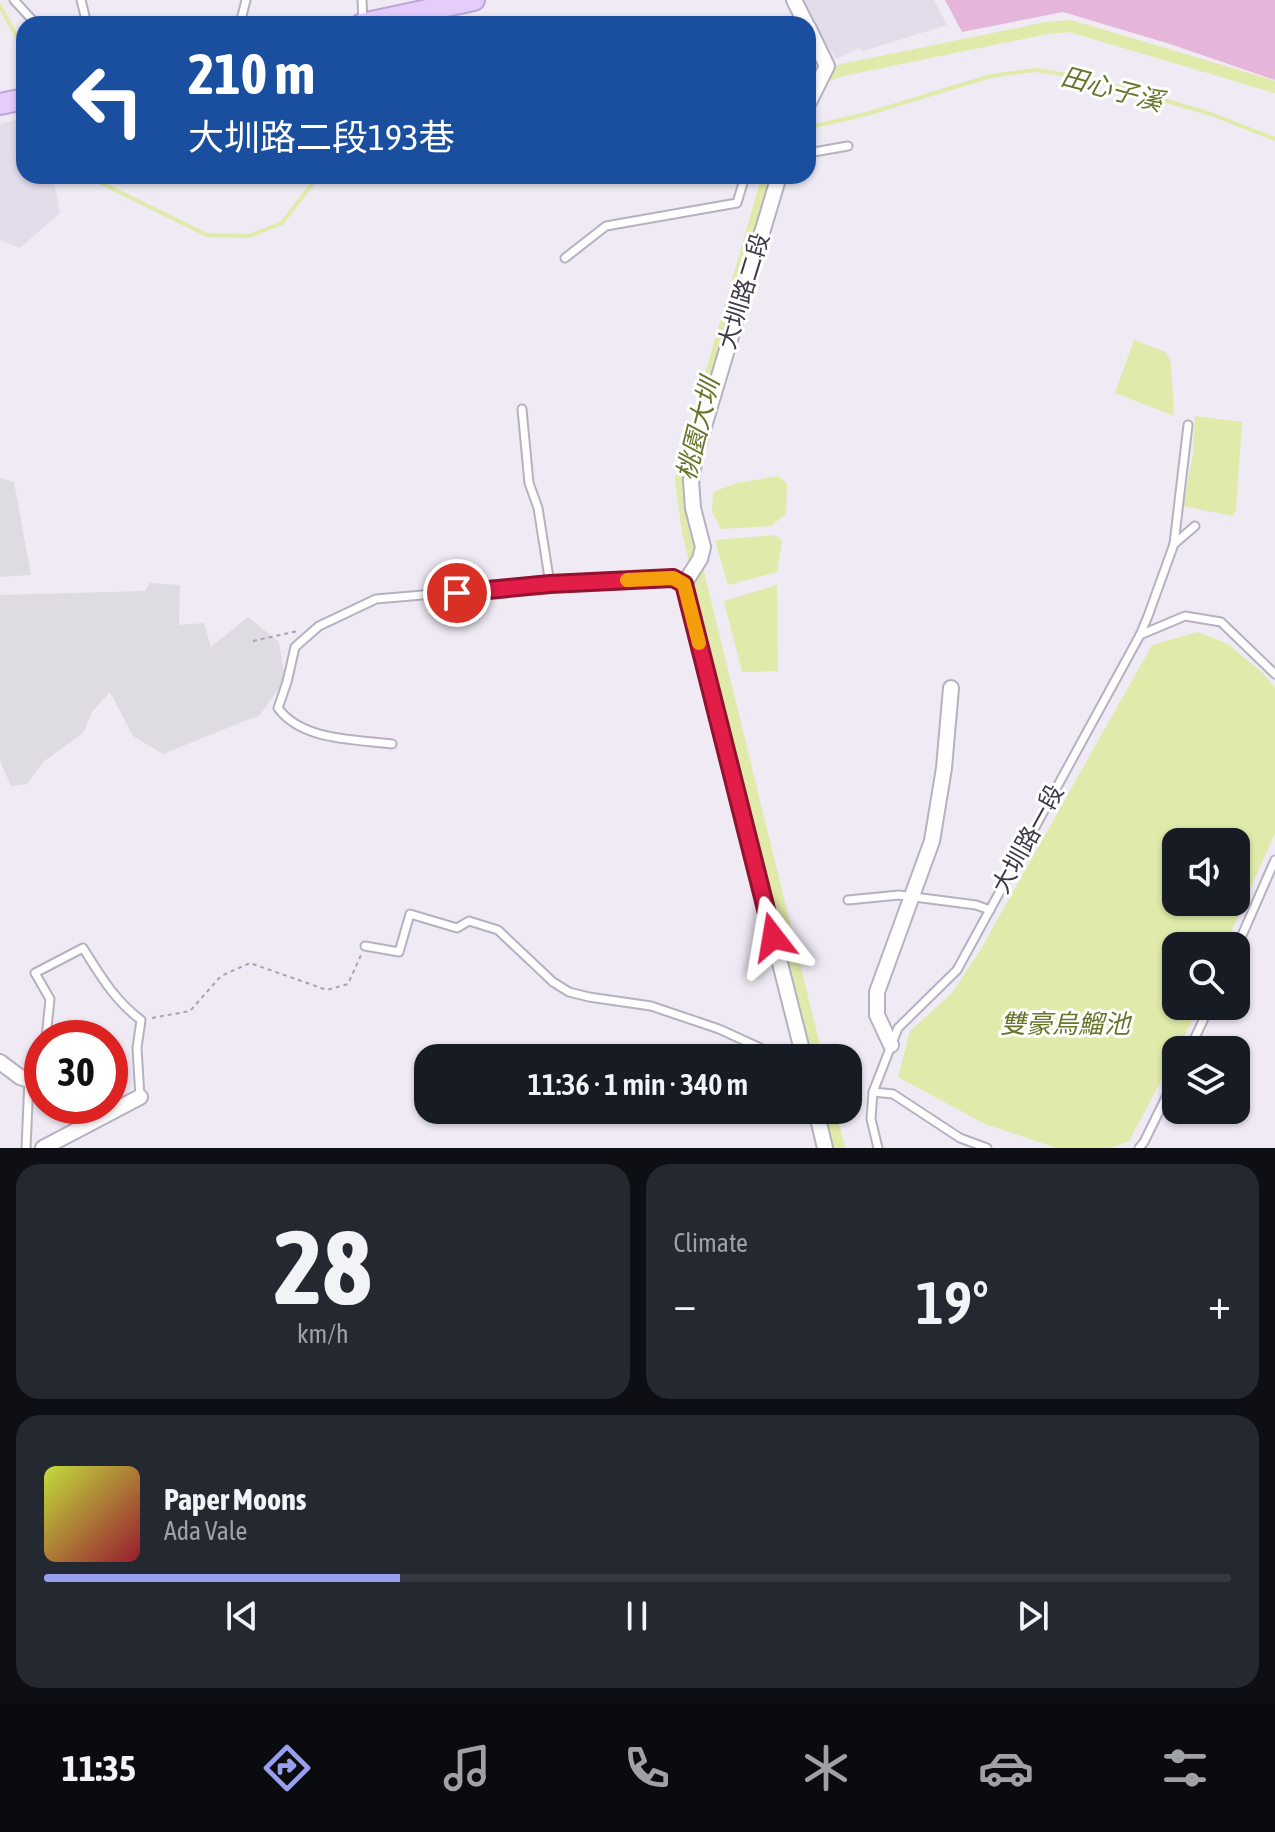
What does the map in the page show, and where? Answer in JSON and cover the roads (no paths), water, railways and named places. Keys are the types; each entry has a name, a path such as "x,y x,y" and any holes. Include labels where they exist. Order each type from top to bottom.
{"main road":[{"path":"400,16 474,0"}],"street":[{"path":"816,44 827,66 816,88"},
{"name":"大圳路二段","path":"684,584 700,559 703,547 693,508 691,480 696,453 777,184"},
{"path":"684,584 801,1044"},
{"path":"891,1045 877,1015 877,992 932,841 944,768 951,688"},
{"path":"0,1062 24,1078"},
{"path":"43,1148 140,1097"},
{"path":"819,1124 825,1148"}],"lane":[{"path":"14,0 29,16"},
{"path":"816,152 848,146"},
{"path":"565,258 606,226 737,203 743,184"},
{"path":"522,409 529,483 538,508 550,584"},
{"path":"1174,544 1188,425"},
{"name":"大圳路一段","path":"878,1148 871,1119 873,1092 898,1028 957,970 1140,635 1174,544 1195,526"},
{"path":"392,744 328,735 299,727 278,708 295,647 319,626 376,599 550,584 673,578 684,584"},
{"path":"1140,635 1185,616 1221,622 1275,674"},
{"path":"1243,932 1275,860"},
{"path":"848,900 899,895 976,905 990,910"},
{"path":"365,946 399,952 410,914 457,928 469,921 498,930 553,982 569,992 651,1006 719,1029 752,1044"},
{"path":"48,1020 50,999 35,973 83,948 110,991 141,1020 137,1048 140,1097"},
{"path":"873,1092 893,1094 960,1138 987,1148"},
{"path":"1139,1148 1162,1105"},
{"path":"26,1148 27,1124"}],"water":[{"path":"1134,340 1166,352 1171,363 1174,416 1115,393"},
{"path":"1195,416 1242,422 1236,510 1233,516 1183,506 1193,453"},
{"path":"778,476 787,484 786,514 771,526 721,529 712,512 713,492 737,483"},
{"path":"776,535 782,541 777,572 728,585 715,540"},
{"path":"777,585 778,671 742,672 724,601"},
{"name":"雙豪烏鰡池","path":"1198,632 1228,644 1264,674 1275,688 1275,833 1250,890 1250,828 1162,828 1162,916 1238,916 1231,932 1162,932 1162,1020 1192,1020 1185,1036 1162,1036 1162,1079 1129,1141 1111,1148 1057,1148 985,1124 898,1077 910,1031 951,994 978,954 1152,645"}],"waterway":[{"name":"田心子溪","path":"0,6 16,35"},
{"name":"桃園大圳","path":"816,80 842,70 1070,26 1275,87"},
{"name":"田心子溪","path":"816,125 866,114 991,76 1035,70 1088,78 1211,114 1275,139"},
{"name":"田心子溪","path":"103,184 207,235 249,236 282,223 312,184"},
{"name":"桃園大圳","path":"766,184 681,479 688,532 814,1044"},
{"name":"桃園大圳","path":"833,1124 839,1148"}]}
